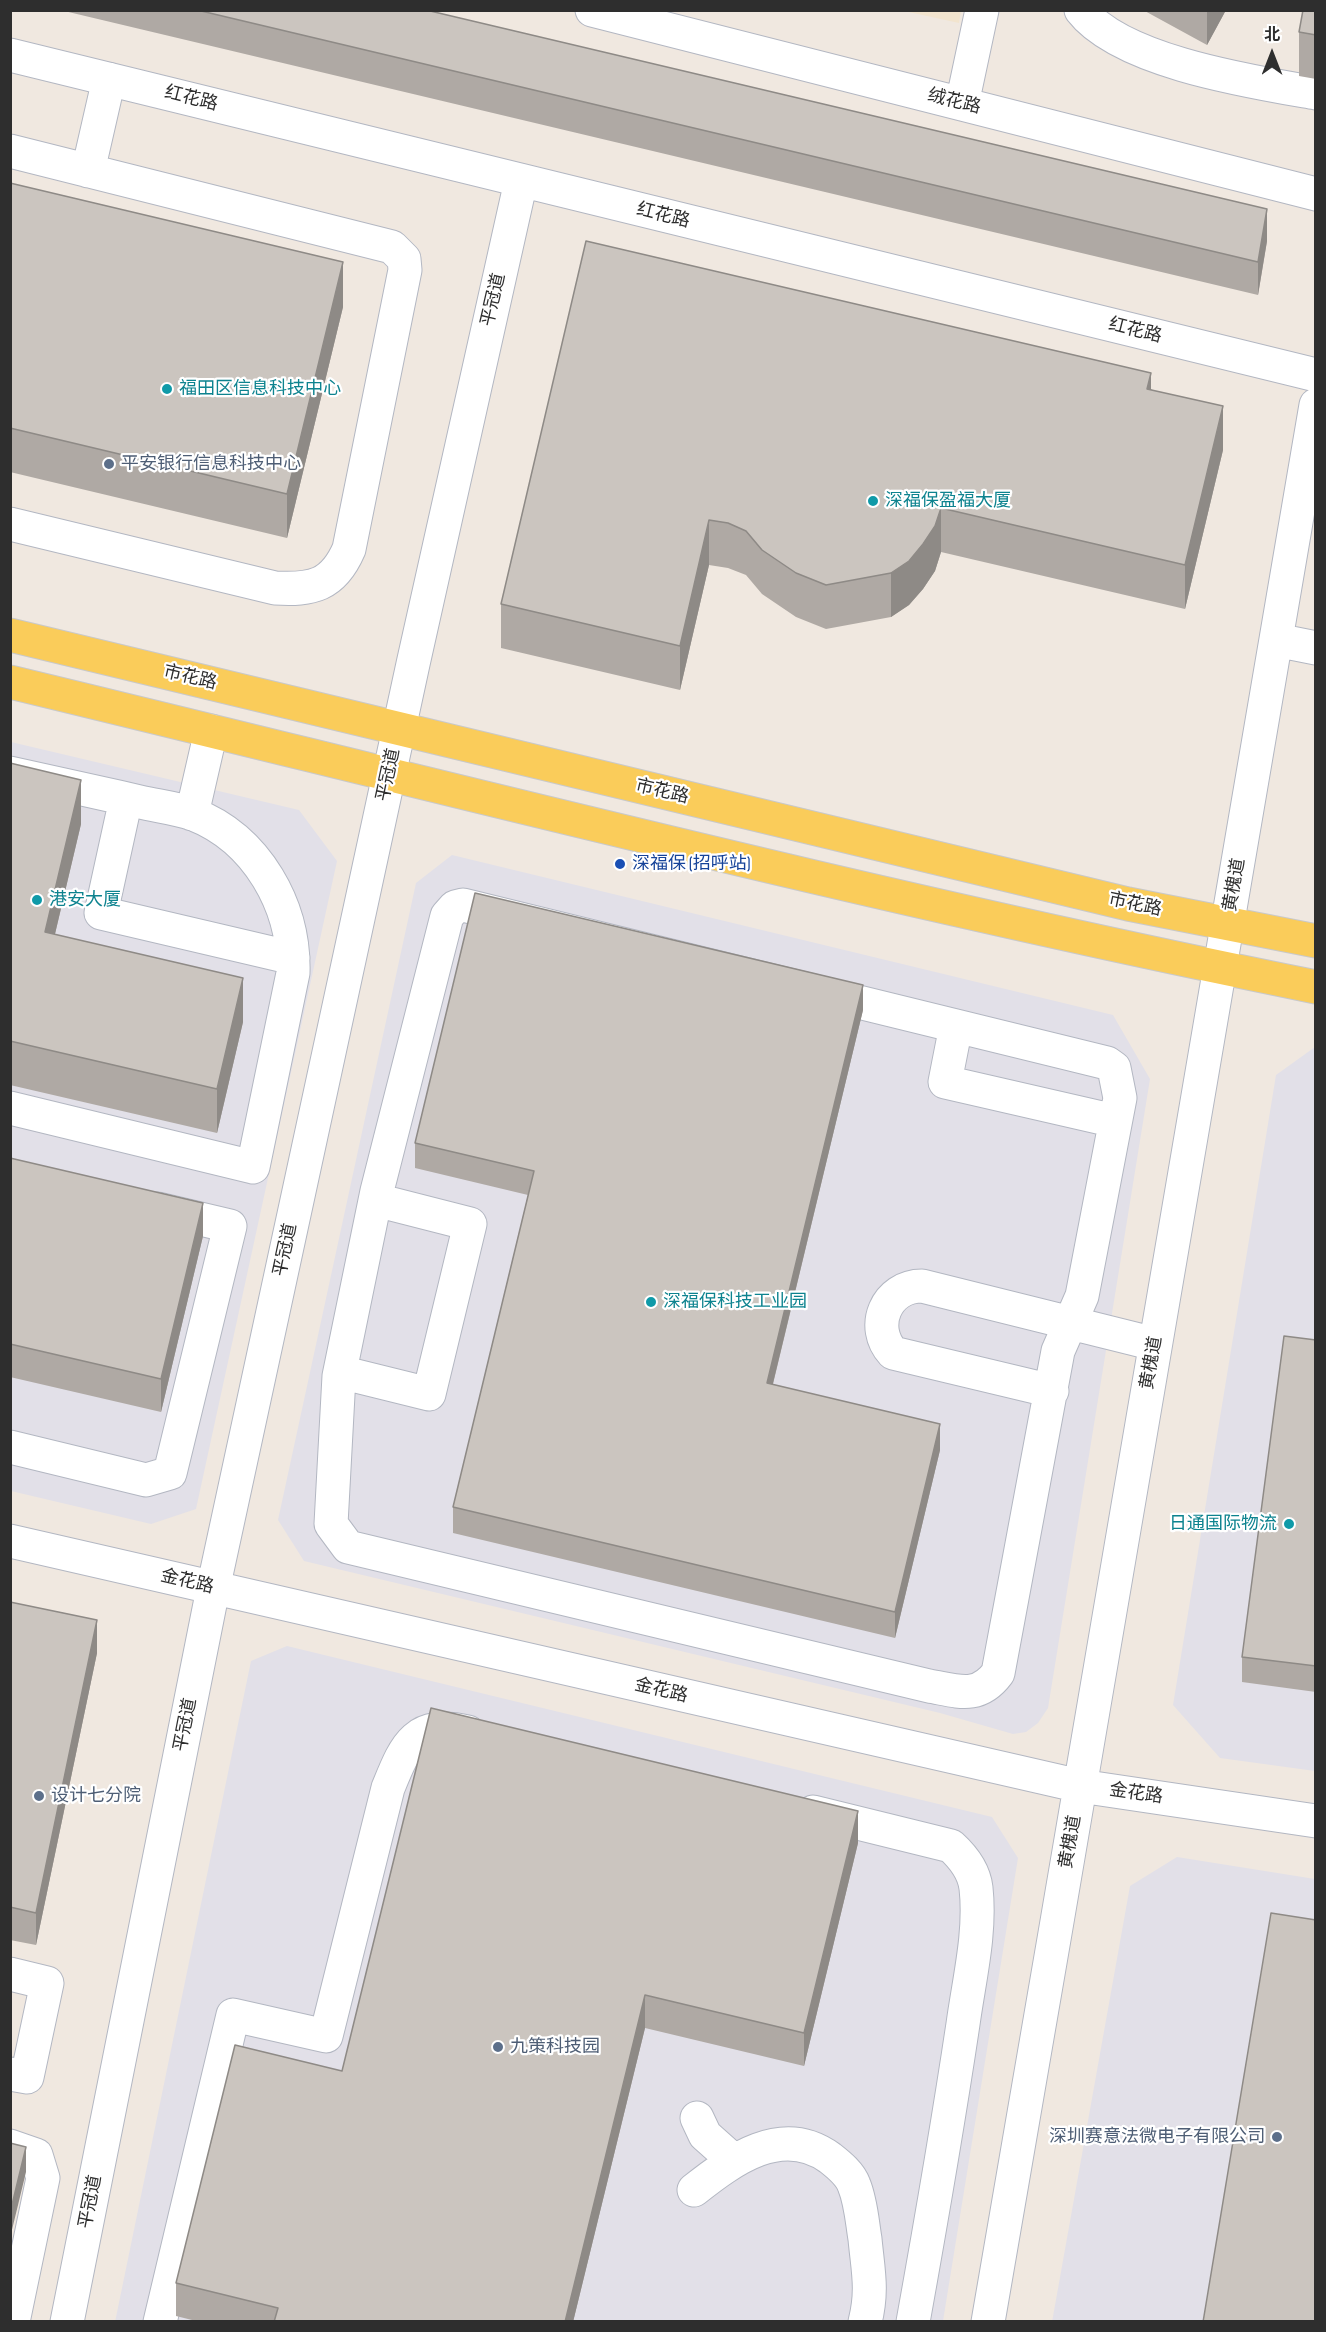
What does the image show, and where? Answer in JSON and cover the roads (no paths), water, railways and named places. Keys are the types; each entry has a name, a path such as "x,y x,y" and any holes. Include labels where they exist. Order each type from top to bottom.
{"main road":[{"name":"市花路","path":"10,635 1128,904 1316,941"},
{"path":"10,682 389,775 1120,948 1316,987"}],"street":[{"name":"绒花路","path":"592,10 1316,194"},
{"path":"962,104 982,10"},
{"path":"1081,10 1088,20 1111,35 1178,64 1316,93"},
{"name":"红花路","path":"10,56 1316,375"},
{"path":"88,171 109,79"},
{"path":"10,151 392,247 404,260 403,287 349,549 342,564 321,584 301,590 275,588 10,524"},
{"name":"平冠道","path":"67,2322 213,1588 520,181"},
{"name":"黄槐道","path":"988,2322 1316,405"},
{"path":"1276,640 1316,648"},
{"path":"192,814 211,731"},
{"path":"10,773 192,814 224,830 251,855 269,879 287,913 294,947 293,973 253,1167 10,1108"},
{"path":"126,799 101,913 293,958"},
{"path":"455,907 474,907 1107,1063 1114,1068 1120,1088 1115,1121 1082,1296 1058,1351 998,1673 984,1688 972,1692 918,1683 348,1547 331,1524 340,1372 376,1200 447,916 455,907"},
{"path":"956,1026 945,1082 1115,1121"},
{"path":"340,1372 429,1394 470,1224 376,1200"},
{"path":"11,1451 146,1480 170,1473 230,1226 126,1201"},
{"path":"1052,1391 893,1353 885,1344 882,1328 884,1314 898,1292 908,1286 922,1286 1155,1344"},
{"name":"金花路","path":"10,1541 1080,1786 1316,1821"},
{"path":"160,2322 233,2015 326,2036 388,1788 400,1757 426,1730 447,1727 493,1738"},
{"path":"782,1804 951,1846 965,1860 976,1885 978,1919 971,1969 946,2142 913,2322"},
{"path":"10,1974 47,1983 27,2078 10,2074"},
{"path":"697,2118 705,2135 733,2160"},
{"path":"694,2190 733,2160 752,2151 789,2142 822,2152 840,2165 854,2183 861,2209 872,2289 865,2322"},
{"path":"10,2146 36,2155 43,2178 13,2322"}],"place":[{"name":"福田区信息科技中心","path":"167,389"},
{"name":"平安银行信息科技中心","path":"109,464"},
{"name":"深福保盈福大厦","path":"873,501"},
{"name":"深福保 (招呼站)","path":"620,864"},
{"name":"港安大厦","path":"37,900"},
{"name":"深福保科技工业园","path":"651,1302"},
{"name":"日通国际物流","path":"1289,1524"},
{"name":"设计七分院","path":"39,1796"},
{"name":"九策科技园","path":"498,2047"},
{"name":"深圳赛意法微电子有限公司","path":"1277,2137"}]}
